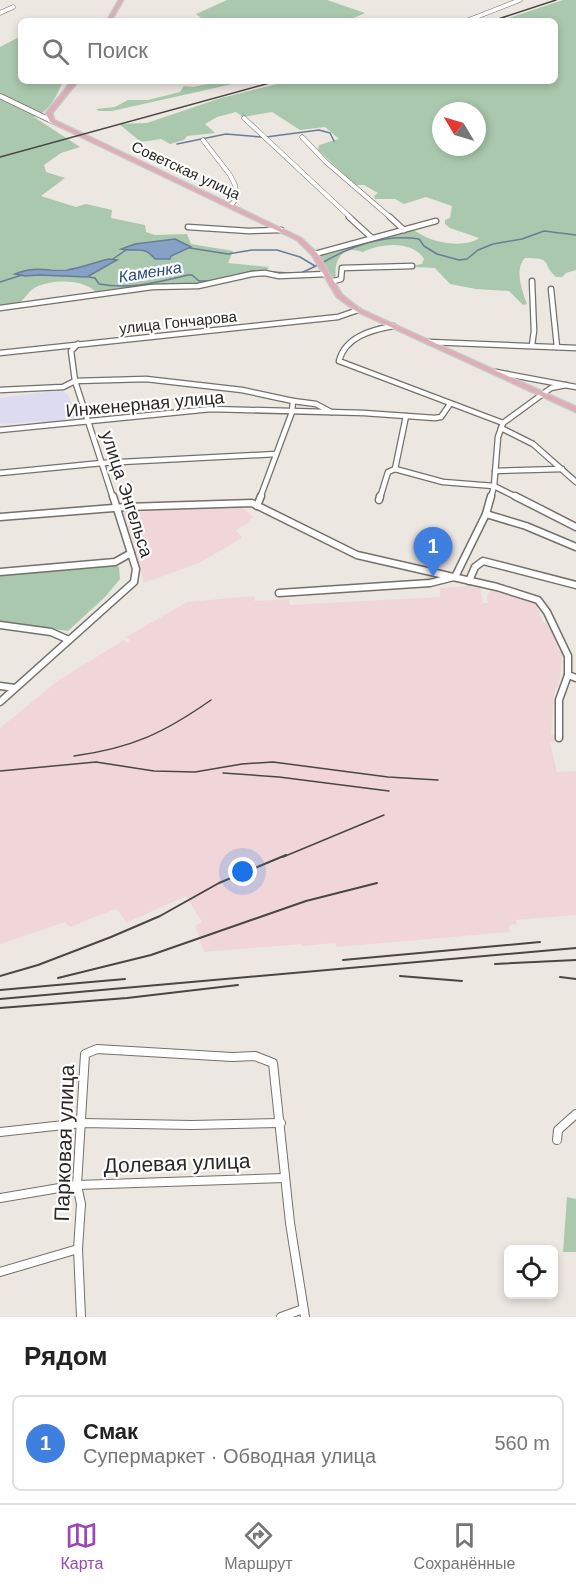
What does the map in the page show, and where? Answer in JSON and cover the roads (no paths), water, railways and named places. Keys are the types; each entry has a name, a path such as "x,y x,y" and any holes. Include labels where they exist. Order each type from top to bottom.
{"main road":[{"path":"111,18 121,0"},
{"path":"52,121 49,113 73,84"},
{"name":"Советская улица","path":"52,121 231,205 307,245 324,267 330,282 343,301 358,310 576,410"}],"street":[{"path":"474,18 520,0"},
{"path":"0,13 14,7"},
{"path":"0,96 52,121"},
{"path":"244,118 372,238"},
{"path":"302,137 341,177 375,203 404,230"},
{"path":"203,140 235,185 237,198 231,205"},
{"path":"315,254 436,221"},
{"name":"Советская улица","path":"188,227 281,230"},
{"path":"330,282 341,279 342,268 412,266"},
{"path":"0,308 144,288 198,286 252,274 266,273 279,276 324,267"},
{"path":"532,281 534,331 532,345"},
{"path":"551,289 557,347"},
{"name":"улица Гончарова","path":"0,353 338,317 358,310"},
{"path":"393,326 374,329 351,341 339,356 339,361 502,425 533,444 576,482"},
{"path":"429,342 576,348"},
{"name":"улица Энгельса","path":"0,702 134,582 136,569 75,381 71,351 78,344"},
{"name":"Советская улица","path":"496,372 576,387"},
{"path":"0,390 63,387 75,381 146,379 242,390 316,404 332,413"},
{"path":"455,577 486,514 494,486 498,436 502,425 541,394 551,388 566,385"},
{"path":"257,507 292,412 293,401"},
{"name":"Инженерная улица","path":"0,430 211,409 435,418 441,417 450,404"},
{"path":"394,469 406,416"},
{"path":"0,473 102,463 276,454"},
{"path":"394,469 405,474 461,484 486,488 494,486 576,527"},
{"path":"379,500 388,472 394,469"},
{"path":"495,471 562,469"},
{"path":"0,517 117,508 244,502 357,555 469,580 538,600 572,655 559,700 559,738"},
{"path":"486,514 526,525 576,547"},
{"path":"0,572 115,562 131,553"},
{"path":"469,580 475,567 483,561 576,585"},
{"path":"279,593 421,584 455,577"},
{"path":"0,625 51,632 69,640"},
{"path":"568,675 576,678"},
{"path":"0,686 15,688"},
{"name":"Парковая улица","path":"81,1317 78,1249 81,1204 77,1185 85,1054 97,1049 232,1057 255,1056 273,1063 281,1123"},
{"path":"557,1140 558,1130 576,1114"},
{"path":"0,1132 82,1123 192,1125 281,1123 284,1178 304,1313 281,1317"},
{"name":"Долевая улица","path":"0,1198 77,1185 284,1178"},
{"path":"0,1272 78,1249"}],"water":[{"path":"175,239 191,247 171,256 170,259 155,259 143,250 121,249 135,244"},
{"path":"109,259 117,260 87,277 15,274 36,269 67,270"}],"waterway":[{"path":"266,137 319,130 330,133 334,141"},
{"path":"177,144 226,134 261,137"},
{"name":"Каменка","path":"322,263 356,247 394,238 419,239 424,246 437,254 459,260 467,259 478,250 493,244 522,239 544,231 576,235"},
{"path":"190,248 228,254 252,250 277,250 300,257 315,266"},
{"path":"113,259 126,250"},
{"name":"Каменка","path":"301,273 318,265"},
{"name":"Каменка","path":"238,275 252,271 290,273"},
{"name":"Каменка","path":"0,282 22,275"},
{"name":"Каменка","path":"89,277 95,278 99,284 110,286 144,284 188,275 192,275 199,281 210,281"}],"railway":[{"path":"501,18 556,0"},
{"path":"0,157 266,84"},
{"path":"74,756 113,749 147,737 178,722 211,700"},
{"path":"0,771 96,762 154,771 195,772 242,764 273,762 388,777 438,780"},
{"path":"223,773 279,777 389,791"},
{"path":"283,857 384,815"},
{"path":"0,976 38,965 111,937 160,916 219,883 286,855"},
{"path":"58,978 151,955 306,901 377,883"},
{"path":"343,960 540,942"},
{"path":"0,999 576,948"},
{"path":"495,964 576,960"},
{"path":"400,976 462,981"},
{"path":"560,977 576,979"},
{"path":"0,990 125,979"},
{"path":"0,1008 127,998 238,985"}],"place":[{"name":"Смак","path":"433,577"}]}
